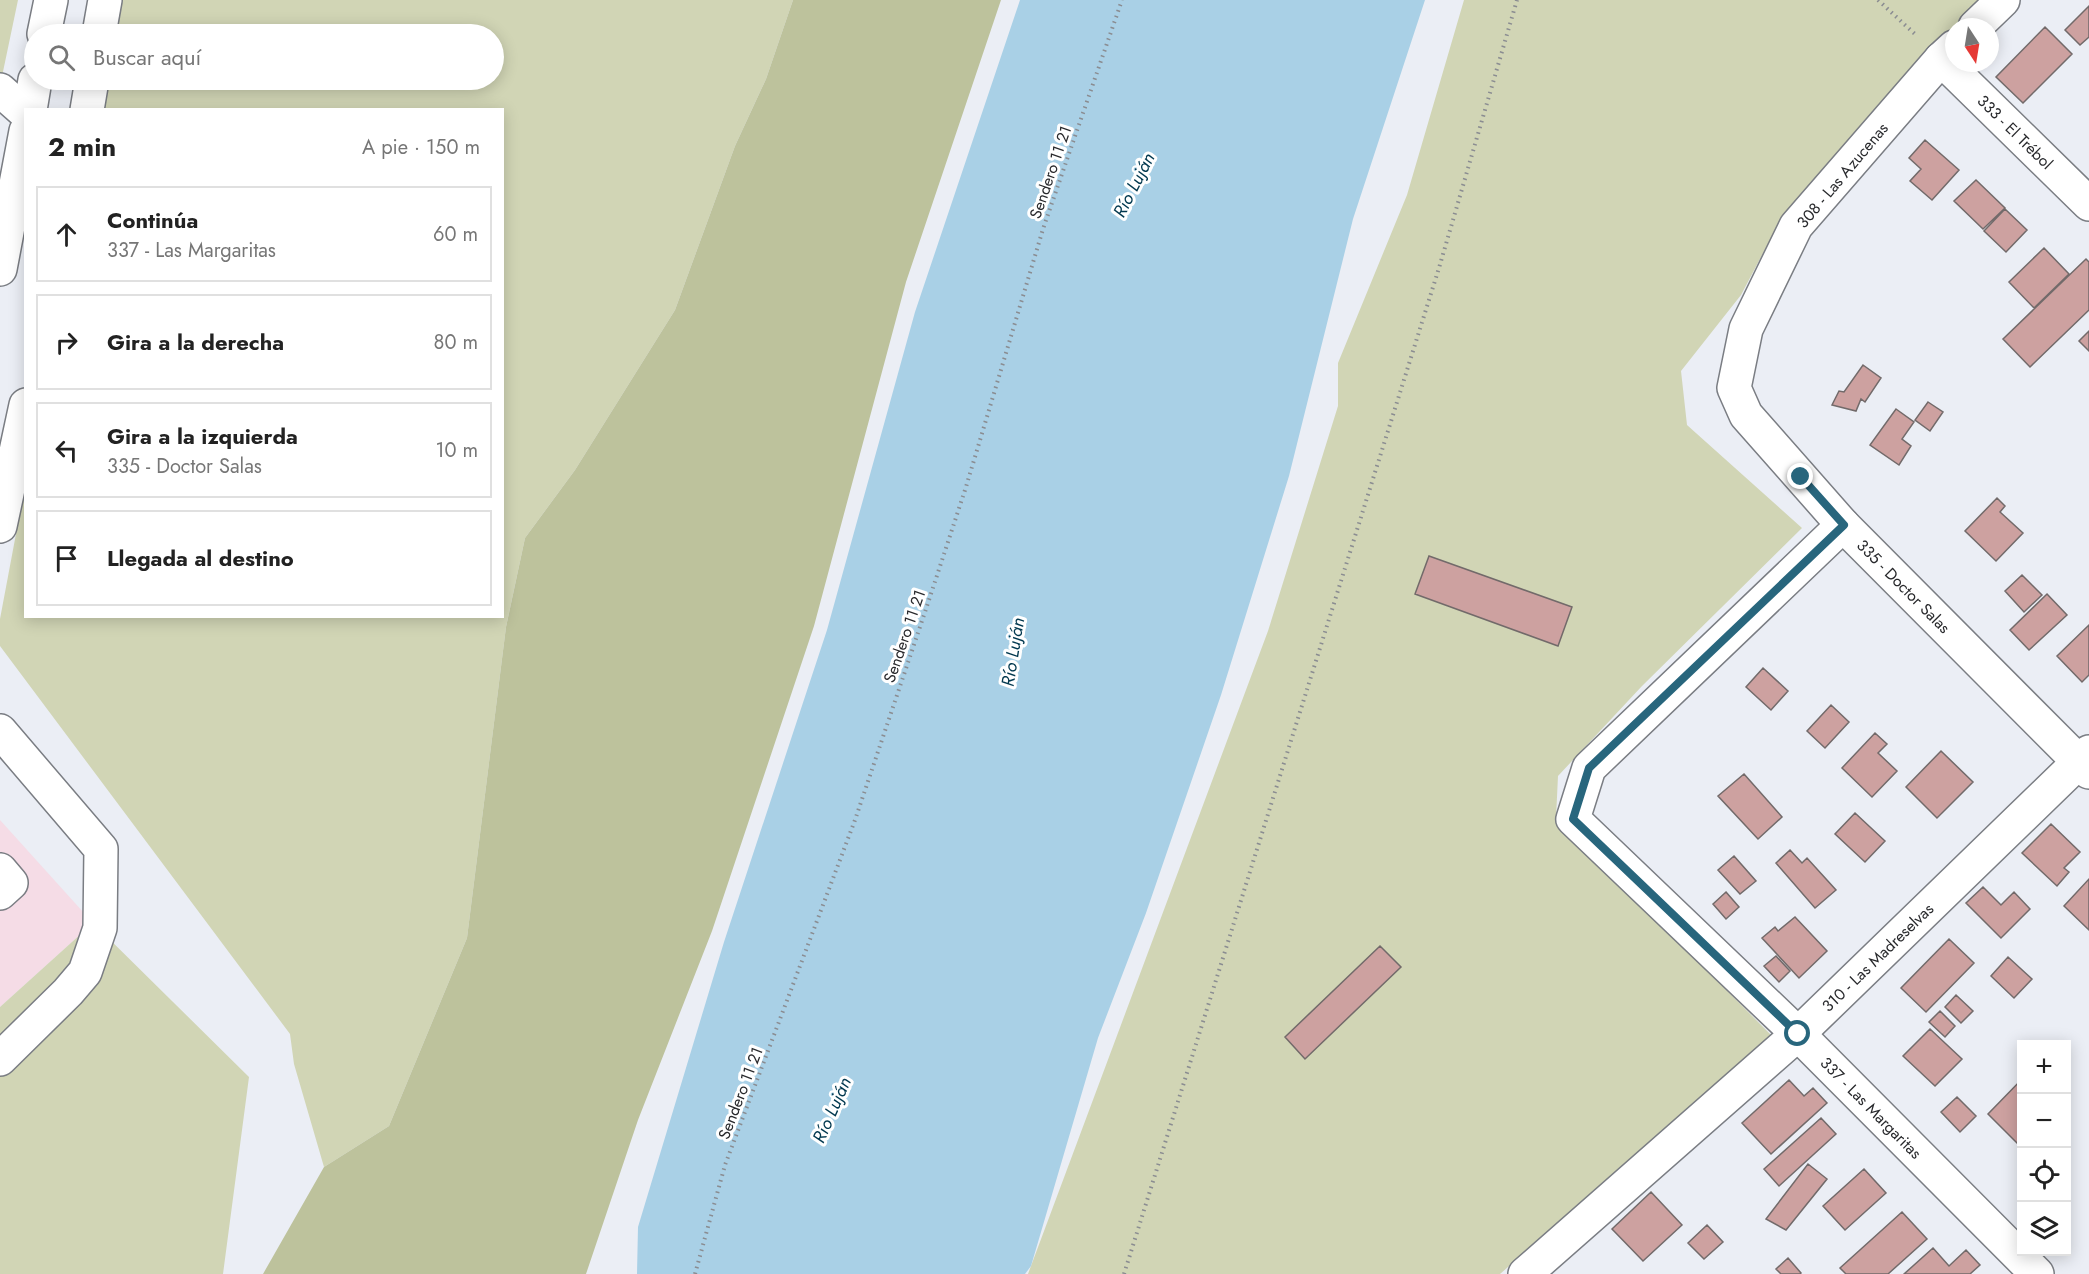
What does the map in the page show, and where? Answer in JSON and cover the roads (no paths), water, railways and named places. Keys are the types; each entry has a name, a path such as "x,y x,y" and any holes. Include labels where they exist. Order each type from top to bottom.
{"street":[{"path":"46,24 51,0"},
{"path":"101,24 105,0"},
{"path":"1984,18 2003,0"},
{"name":"308 - Las Azucenas","path":"1734,388 1746,329 1796,226 1945,56"},
{"name":"333 - El Trébol","path":"1966,72 2089,204"},
{"path":"0,90 24,111"},
{"path":"30,108 33,90"},
{"path":"87,108 90,90"},
{"path":"0,269 24,142"},
{"name":"335 - Doctor Salas","path":"1734,388 1746,415 1844,525 2086,762"},
{"path":"0,526 24,414"},
{"name":"337 - Las Margaritas","path":"1844,525 1589,768 1573,819 1798,1034 2037,1274"},
{"path":"0,731 101,849 100,928 85,972 68,993 0,1059"},
{"name":"310 - Las Madreselvas","path":"1526,1274 1798,1034 2086,762"},
{"path":"0,870 11,883 0,893"}],"water":[{"name":"Río Luján","path":"1020,0 1425,0 1353,219 1289,476 1221,695 1146,913 1098,1038 1031,1266 1025,1274 637,1274 638,1227 724,942 827,630 915,312"}]}
